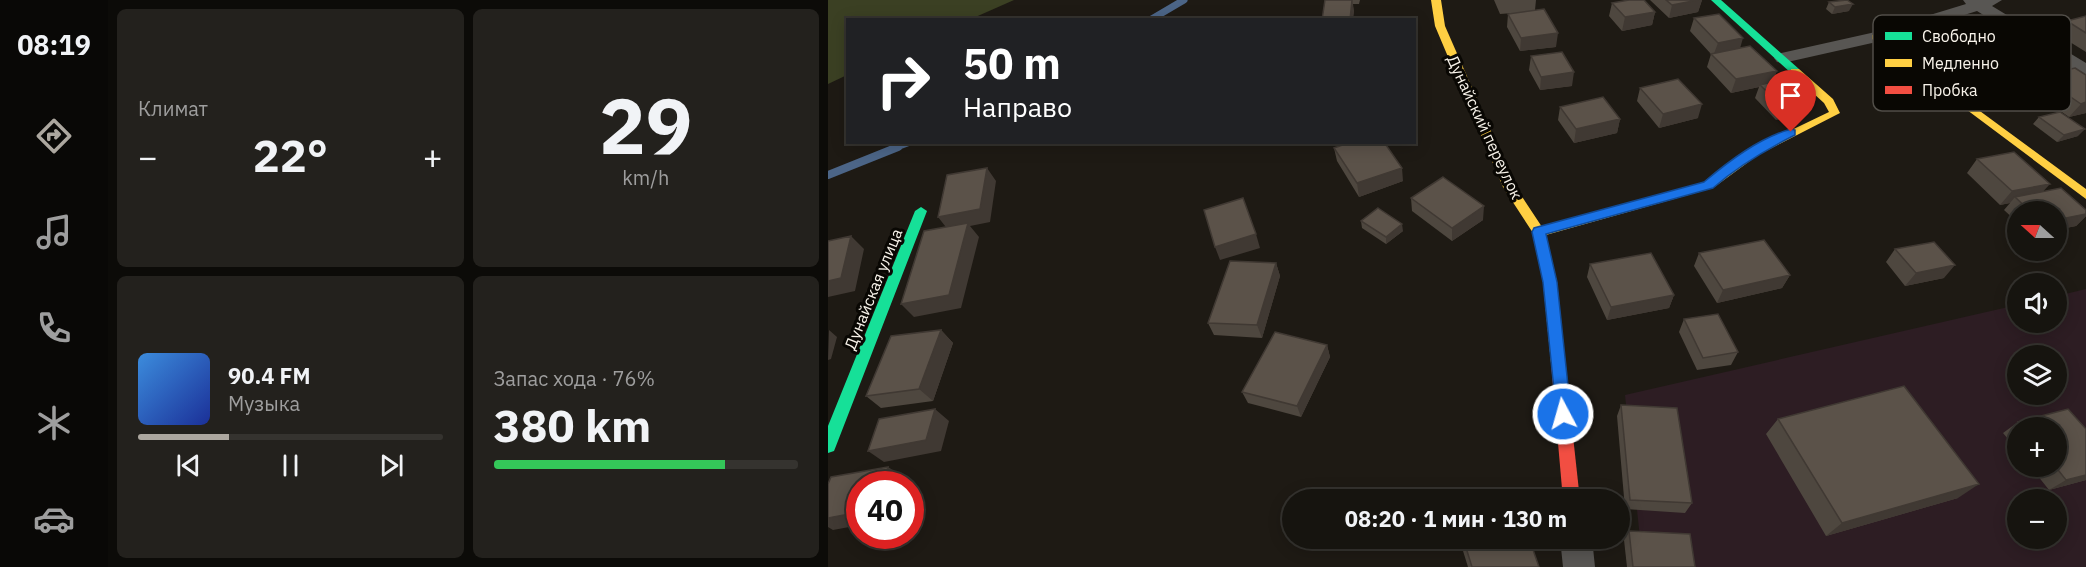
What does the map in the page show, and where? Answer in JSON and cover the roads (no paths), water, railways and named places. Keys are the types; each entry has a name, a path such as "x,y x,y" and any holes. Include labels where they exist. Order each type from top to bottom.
{"street":[{"name":"Дунайский переулок","path":"1436,0 1440,26 1509,187 1539,232 1550,282 1571,489"},
{"path":"1539,232 1709,185 1729,168 1772,140 1835,113 1829,101 1716,0"},
{"path":"1940,15 1981,1 2002,15"},
{"path":"1783,58 1873,37"},
{"path":"2071,61 2086,71"},
{"path":"1974,111 2086,195"},
{"name":"Дунайская улица","path":"828,446 921,211"},
{"path":"1577,549 1579,567"}],"waterway":[{"path":"1153,18 1184,0"},
{"path":"894,148 905,144"},
{"path":"828,175 898,147"}]}
